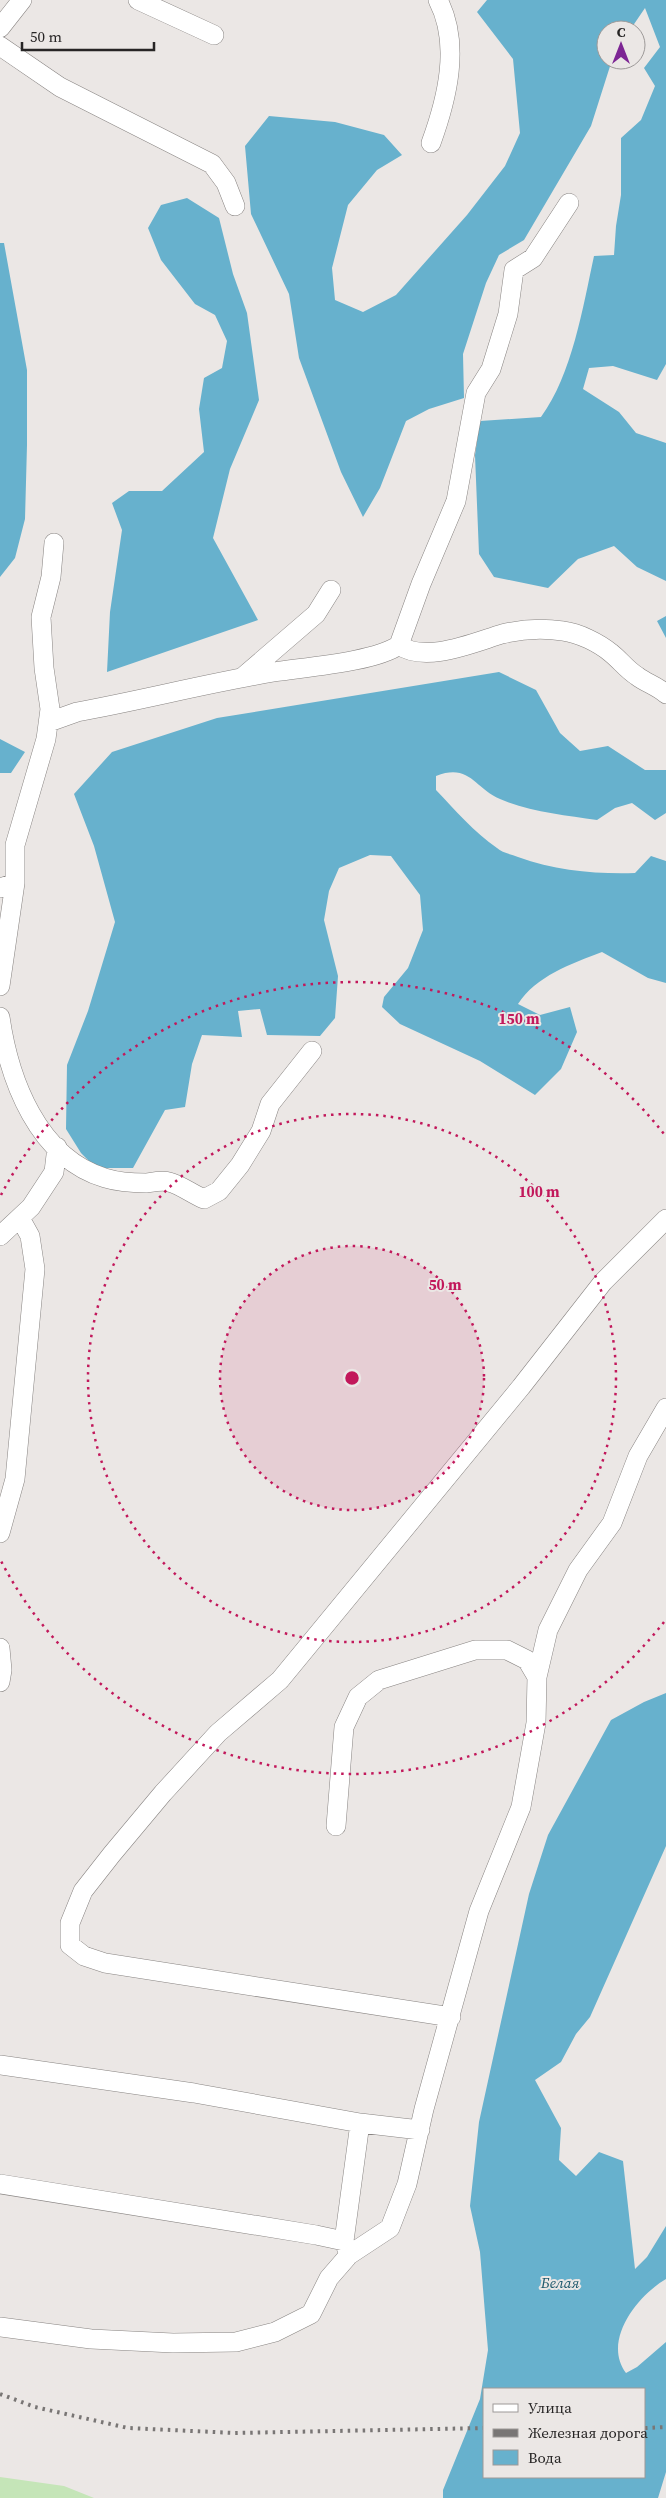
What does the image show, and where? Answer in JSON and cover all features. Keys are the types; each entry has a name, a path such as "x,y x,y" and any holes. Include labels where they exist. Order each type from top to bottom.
{"lane":[{"path":"138,0 214,35"},
{"path":"431,143 444,108 449,70 449,38 438,0"},
{"path":"0,46 60,87 212,164 226,184 235,206"},
{"path":"49,722 77,712 242,679 372,656 400,645 421,584 456,501 476,392 490,369 508,314 514,270 533,258 569,203"},
{"path":"0,986 7,886 15,845 46,739 49,722 50,709 44,668 41,616 51,577 54,543"},
{"path":"242,679 316,614 331,590"},
{"path":"400,645 408,651 432,652 470,646 502,634 534,629 565,631 583,636 610,652 636,676 666,694"},
{"path":"0,1017 4,1044 16,1084 40,1130 71,1164 105,1178 134,1183 169,1182 204,1199 219,1191 240,1165 261,1131 270,1104 312,1051"},
{"path":"0,1236 31,1208 54,1172 57,1147"},
{"path":"0,1533 15,1479 36,1269 30,1236 20,1218"},
{"path":"451,2017 106,1962 84,1956 70,1945 70,1923 83,1891 144,1816 218,1733 280,1680 521,1387 603,1282 666,1219"},
{"path":"0,2184 316,2235 346,2248 390,2228 407,2184 451,2017 454,1998 479,1912 521,1807 536,1723 538,1678 548,1630 578,1570 612,1523 638,1456 666,1408"},
{"path":"0,1648 2,1670 0,1682"},
{"path":"336,1826 344,1727 358,1697 378,1680 475,1650 507,1650 527,1660 538,1678"},
{"path":"0,2065 194,2093 360,2123 420,2130"},
{"path":"0,2327 91,2339 173,2343 236,2342 274,2332 311,2314 346,2248 360,2123"}],"green space":[{"path":"0,2477 64,2486 94,2498 0,2498"}],"water":[{"path":"487,0 666,0 666,364 657,380 613,366 589,368 583,389 619,412 636,433 666,443 666,581 637,567 614,546 578,559 548,588 494,577 479,554 475,455 480,421 541,417 561,381 575,340 594,256 614,255 621,195 621,138 641,120 655,86 645,70 646,65 660,47 645,8 637,20 596,20 596,70 609,70 591,126 524,240 499,255 486,283 463,354 464,398 429,409 406,421 380,488 363,517 341,472 299,358 289,294 251,214 245,146 269,116 335,122 384,135 402,155 377,170 348,205 332,268 335,300 363,312 396,295 467,215 505,166 520,133 513,59 477,12"},
{"path":"187,198 219,218 233,274 247,313 259,400 230,469 213,538 258,620 107,672 110,612 122,530 112,503 129,491 162,491 204,452 199,409 204,378 222,368 227,341 215,315 195,304 161,260 148,228 161,205"},
{"path":"0,243 4,243 27,370 27,445 25,519 15,558 0,577"},
{"path":"666,616 666,638 657,621"},
{"path":"499,672 536,690 560,733 580,751 608,746 645,770 666,770 666,813 655,820 632,803 615,808 597,820 548,812 523,807 500,799 471,778 457,773 436,776 436,790 473,828 499,850 532,862 576,871 635,873 651,856 666,861 666,983 648,978 602,952 555,972 534,986 518,1004 540,1015 570,1007 577,1032 561,1069 535,1095 480,1061 400,1024 382,1007 384,997 408,968 423,930 420,895 391,856 370,855 339,868 329,891 324,920 338,976 335,1018 320,1036 267,1035 260,1009 238,1011 242,1037 202,1035 192,1064 185,1107 165,1110 133,1168 101,1168 91,1163 81,1153 66,1129 67,1065 88,1011 115,922 94,846 74,794 112,752 217,718"},
{"path":"0,739 25,752 11,773 0,773"},
{"name":"Белая","path":"666,1693 666,1846 590,2017 576,2034 561,2062 535,2080 561,2128 559,2160 576,2176 599,2152 623,2161 635,2269 647,2257 666,2226 666,2279 644,2296 634,2308 620,2334 618,2347 620,2360 626,2373 637,2367 666,2342 666,2472 658,2498 443,2498 443,2490 480,2399 488,2350 480,2252 470,2206 479,2122 529,1894 548,1835 611,1720 644,1702"}],"railway":[{"path":"0,2394 35,2407 128,2428 235,2433 483,2428"},
{"path":"646,2428 666,2427"}]}
